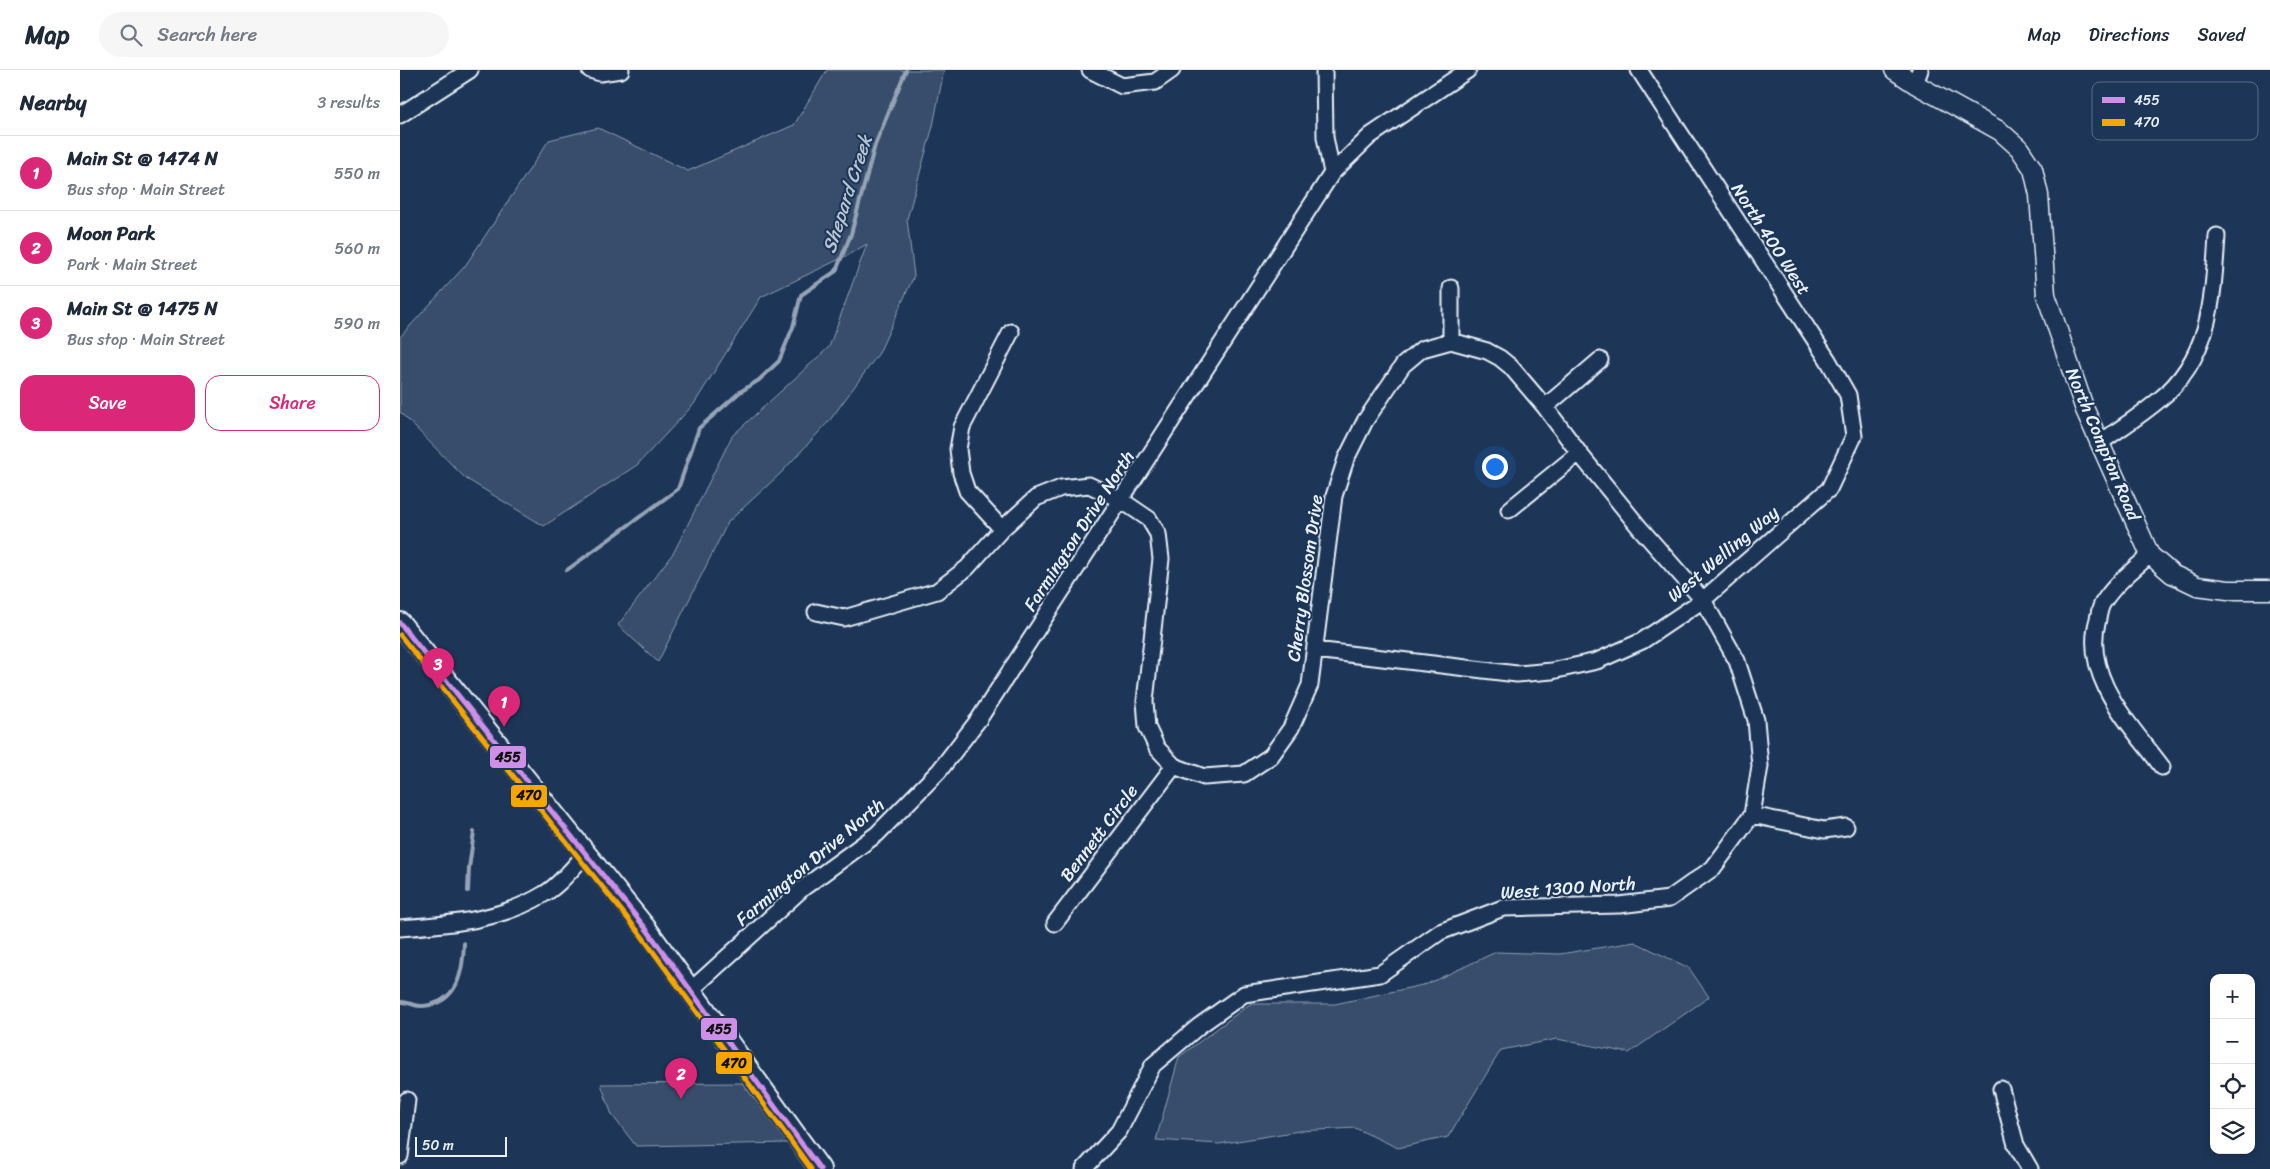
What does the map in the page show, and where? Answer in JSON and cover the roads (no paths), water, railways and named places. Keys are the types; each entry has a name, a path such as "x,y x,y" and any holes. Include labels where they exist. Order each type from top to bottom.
{"main road":[{"path":"400,623 647,930 820,1169"}],"street":[{"path":"400,115 470,70"},
{"path":"590,70 600,73 621,70"},
{"path":"1090,70 1122,86 1155,82 1172,70"},
{"path":"1324,70 1325,137 1332,173"},
{"name":"Farmington Drive North","path":"691,990 802,888 878,834 939,771 979,719 1332,173 1370,136 1468,70"},
{"name":"North 400 West","path":"1639,70 1828,360 1848,395 1854,436"},
{"name":"North Compton Road","path":"1894,70 1918,77 2000,130 2019,148 2033,170 2039,195 2046,295 2085,410 2150,555 2172,574 2198,586 2228,590 2270,590"},
{"path":"2100,443 2160,400 2187,370 2204,337 2212,300 2217,236"},
{"path":"1451,288 1451,341"},
{"path":"1002,529 967,491 961,473 958,449 962,427 1011,332"},
{"name":"Cherry Blossom Drive","path":"816,612 844,618 937,591 967,568 1002,529 1036,498 1061,488 1089,485 1121,500 1149,520 1158,534 1161,559 1145,701 1147,727 1157,748 1174,766 1204,776 1244,774 1271,756 1291,728 1310,685 1334,496 1346,459 1365,420 1402,365 1422,349 1451,341 1475,346 1500,358 1511,367 1545,407 1579,453 1703,600 1737,662 1756,720 1760,766 1752,815"},
{"path":"1545,407 1600,360"},
{"name":"West Welling Way","path":"1315,650 1517,674 1552,671 1597,661 1642,640 1703,600 1829,489 1854,436"},
{"path":"1509,510 1579,453"},
{"path":"2150,555 2123,578 2102,602 2095,628 2095,658 2108,693 2162,767"},
{"name":"Bennett Circle","path":"1055,923 1174,766"},
{"path":"1752,815 1824,830 1846,827"},
{"name":"West 1300 North","path":"1088,1168 1119,1131 1153,1065 1199,1026 1244,994 1380,974 1440,932 1503,908 1619,905 1669,899 1713,868 1752,815"},
{"path":"400,928 451,924 501,915 546,893 586,854"},
{"path":"2001,1089 2016,1145 2030,1169"},
{"path":"400,1156 407,1100"}],"waterway":[{"name":"Shepard Creek","path":"567,570 678,489 699,428 740,392 759,380 779,361 793,327 801,295 836,271 851,234 875,145 906,70"},
{"name":"Shepard Creek","path":"468,891 474,832"},
{"name":"Shepard Creek","path":"400,1002 423,1006 435,1004 444,999 451,992 460,975 464,943"}],"place":[{"name":"Main St @ 1475 N","path":"438,689"},
{"name":"Main St @ 1474 N","path":"504,727"},
{"name":"Moon Park","path":"681,1099"}]}
